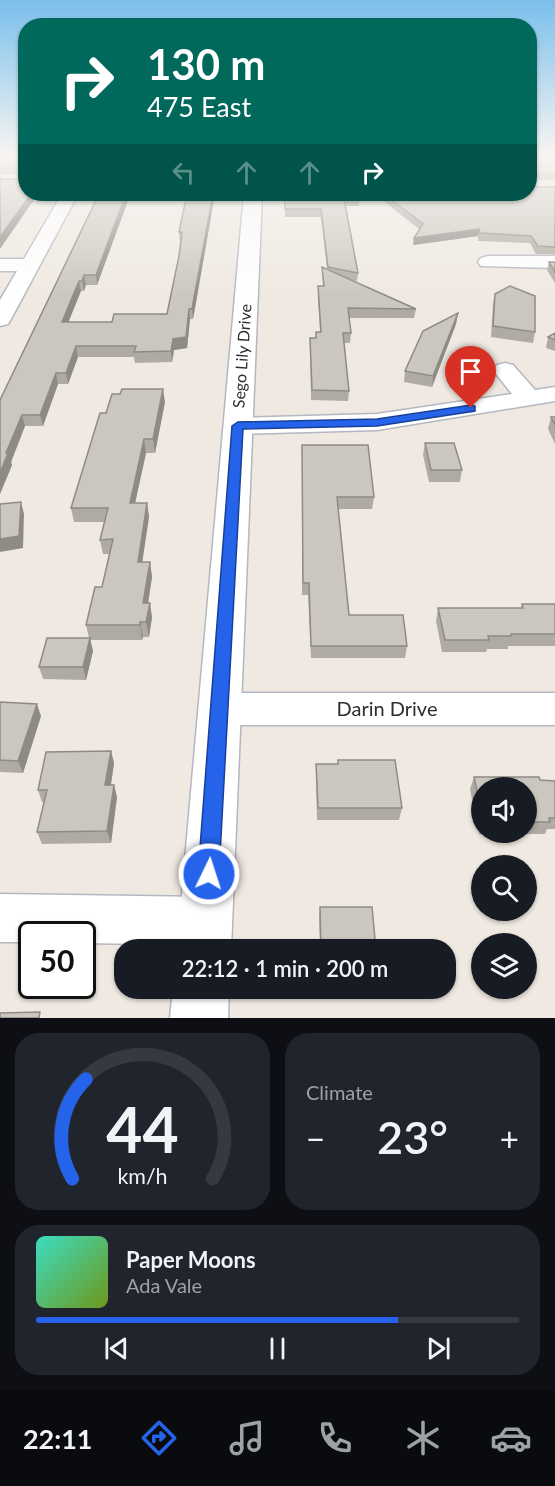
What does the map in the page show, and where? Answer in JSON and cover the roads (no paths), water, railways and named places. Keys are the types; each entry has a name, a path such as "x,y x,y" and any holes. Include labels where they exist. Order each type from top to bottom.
{"main road":[{"name":"Sego Lily Drive","path":"205,935 252,204"},
{"path":"199,1018 200,999"}],"street":[{"path":"0,319 65,204"},
{"path":"488,262 555,262"},
{"path":"0,265 30,265"},
{"path":"505,370 529,398"},
{"path":"238,426 377,422 555,394"},
{"name":"Darin Drive","path":"219,709 555,709"},
{"path":"0,918 205,935"}]}
